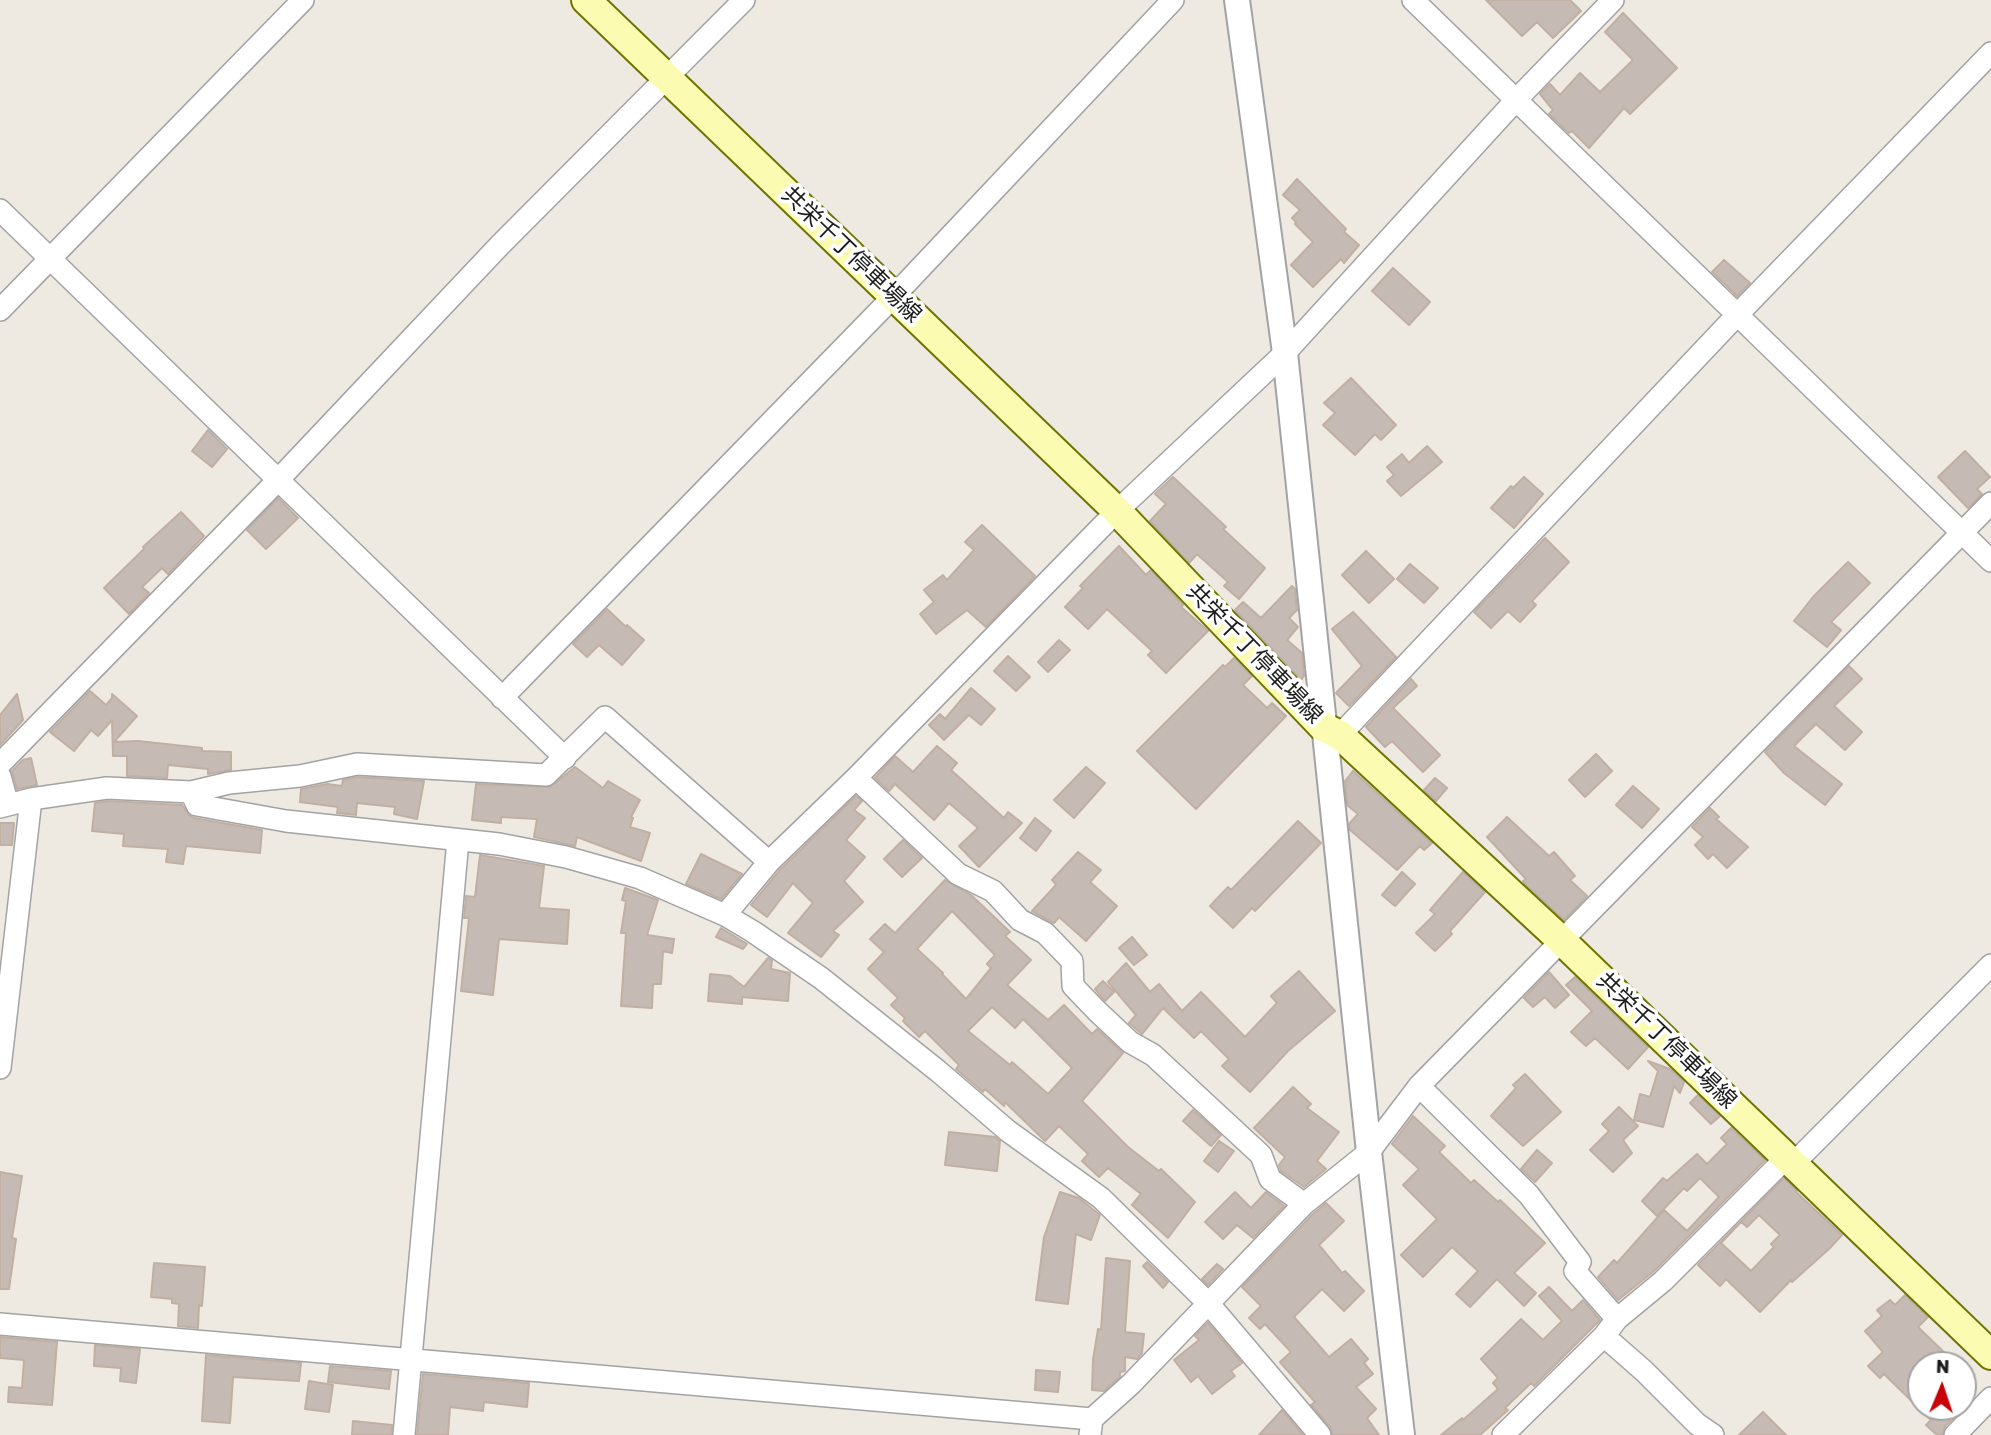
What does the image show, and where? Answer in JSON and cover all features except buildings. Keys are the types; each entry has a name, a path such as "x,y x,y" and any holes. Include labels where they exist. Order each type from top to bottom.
{"main road":[{"name":"共栄千丁停車場線","path":"586,0 1116,511 1331,731 1562,941 1991,1354"}],"street":[{"path":"0,310 303,0"},
{"path":"0,764 278,480 499,245 744,0"},
{"path":"502,698 894,296 1173,0"},
{"path":"1237,0 1285,353 1331,731 1369,1152 1402,1435"},
{"path":"1413,0 1991,561"},
{"path":"725,915 769,862 856,778 1116,511 1285,353 1516,100 1612,0"},
{"path":"1331,731 1991,53"},
{"path":"0,210 565,758"},
{"path":"0,1324 411,1360 1091,1427 1304,1204 1369,1152 1419,1086 1991,503"},
{"path":"0,776 4,806 31,799 107,788 191,792 229,783 300,776 357,764 546,775 605,717 769,862"},
{"path":"856,778 958,874 993,891 1020,920 1045,933 1072,961 1073,986 1130,1042 1153,1055 1261,1156 1270,1179 1304,1204"},
{"path":"191,792 197,805 286,821 458,840 566,857 640,878 725,915 821,978 928,1062 1008,1130 1101,1198 1209,1304 1320,1435"},
{"path":"0,1069 31,799"},
{"path":"404,1435 458,840"},
{"path":"1503,1435 1618,1319 1663,1281 1780,1164 1793,1164 1991,965"},
{"path":"1419,1086 1529,1195 1580,1262 1575,1271 1618,1319"},
{"path":"1601,1339 1694,1435"},
{"path":"1601,1339 1644,1371 1697,1424 1713,1435"},
{"path":"1955,1435 1991,1398"}]}
